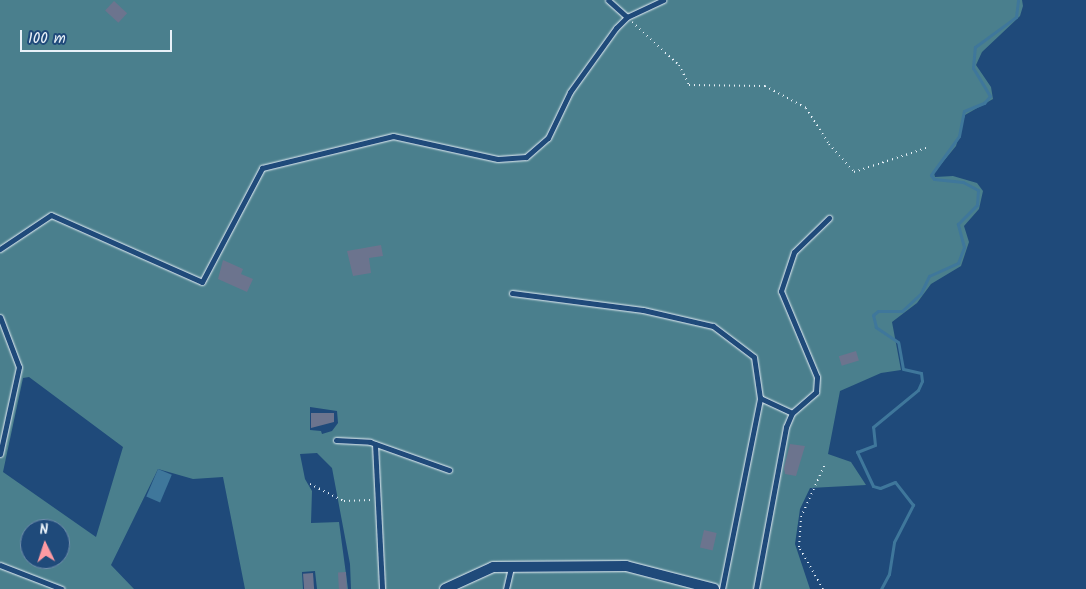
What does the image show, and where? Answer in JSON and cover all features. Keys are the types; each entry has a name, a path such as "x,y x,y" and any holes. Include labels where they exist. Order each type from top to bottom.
{"street":[{"path":"445,589 493,567 511,566 626,566 714,589"}],"lane":[{"path":"608,0 627,17"},
{"path":"0,249 51,215 202,282 257,173 269,164 304,160 392,136 508,161 536,152 548,138 570,92 627,17 663,0"},
{"path":"756,589 792,412 812,398 818,378 781,291 794,252 829,218"},
{"path":"512,293 643,310 713,326 754,357 760,398 722,589"},
{"path":"0,317 19,367 0,454"},
{"path":"760,398 792,412"},
{"path":"336,440 375,444 449,470"},
{"path":"375,444 382,589"},
{"path":"0,566 62,589"},
{"path":"506,589 511,566"}],"path":[{"path":"627,17 679,65 689,85 764,86 806,108 829,144 854,172 926,148"},
{"path":"823,589 799,547 802,512 825,464"},
{"path":"310,484 344,501 378,500"}],"green space":[{"path":"0,0 1022,0 1023,6 1020,16 982,52 976,65 991,87 993,99 965,115 956,146 934,173 935,177 953,176 977,183 983,191 979,209 964,226 969,242 961,266 931,284 917,303 892,322 901,370 881,373 840,391 828,454 851,462 866,485 810,488 800,509 795,544 810,589 351,589 350,564 332,468 317,453 300,454 305,479 312,491 311,523 339,522 348,589 317,589 315,571 302,572 303,589 245,589 223,477 193,479 158,469 111,565 134,589 0,589","holes":["29,377 123,447 96,537 3,472 23,378","310,407 337,411 338,423 332,431 322,434 321,431 310,430"]}],"water":[{"path":"158,469 172,475 160,502 146,497"}],"building":[{"path":"114,1 127,13 118,23 105,11"},
{"path":"381,245 383,256 369,258 371,273 353,276 347,251"},
{"path":"223,260 243,269 241,274 253,279 247,292 218,279"},
{"path":"856,351 859,361 842,366 839,356"},
{"path":"311,413 334,413 334,422 311,428"},
{"path":"790,444 805,446 796,476 785,474 784,468"},
{"path":"704,530 717,533 713,550 700,548"},
{"path":"338,572 346,572 347,589 339,589"},
{"path":"313,573 314,589 304,589 303,574"}],"waterway":[{"path":"881,589 889,574 894,542 913,505 895,482 880,488 873,486 857,452 875,445 873,427 918,390 922,381 921,373 903,369 898,342 876,327 873,315 878,311 902,311 921,293 929,276 958,263 964,247 958,224 977,205 978,190 963,182 934,179 931,175 959,136 964,111 984,103 990,96 973,68 975,47 1016,17 1018,0"}]}
